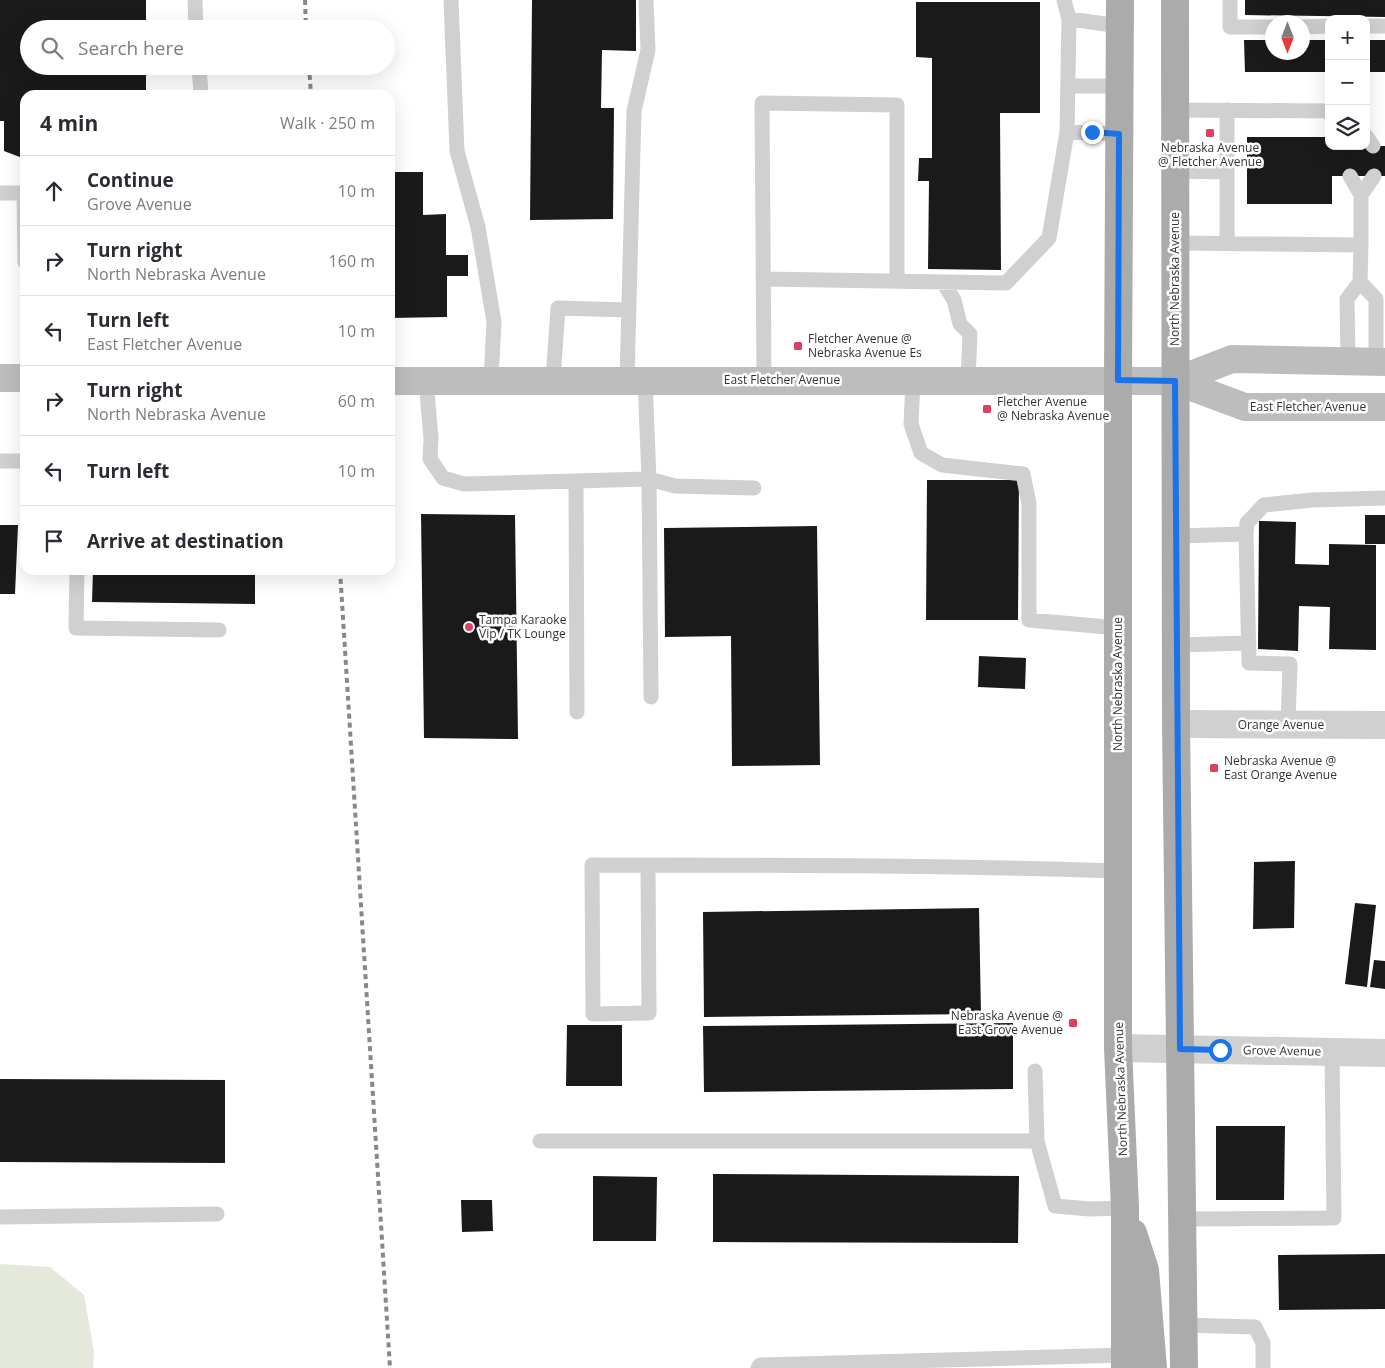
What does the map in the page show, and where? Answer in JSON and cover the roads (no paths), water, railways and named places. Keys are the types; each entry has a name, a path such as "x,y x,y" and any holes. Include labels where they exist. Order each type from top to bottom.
{"main road":[{"name":"North Nebraska Avenue","path":"1175,0 1176,724 1184,1368"},
{"name":"North Nebraska Avenue","path":"1120,13 1118,1048 1125,1208 1125,1361"},
{"name":"East Fletcher Avenue","path":"1175,381 1232,359 1380,362"},
{"path":"0,378 20,378"},
{"name":"East Fletcher Avenue","path":"395,381 1175,381 1245,407 1385,407"},
{"path":"1125,1208 1145,1270 1153,1368"}],"street":[{"name":"Orange Avenue","path":"1176,724 1385,725"},
{"name":"Grove Avenue","path":"1118,1048 1385,1053"}],"lane":[{"path":"195,0 196,20"},
{"path":"451,0 457,151 478,227 494,322 491,381"},
{"path":"646,0 648,50 634,111 628,310 649,479 652,697"},
{"path":"764,279 1006,283 1049,238 1068,132 1069,19 1064,0"},
{"path":"1230,0 1230,27 1265,27"},
{"path":"1069,19 1120,13"},
{"path":"1310,26 1325,26"},
{"path":"1370,26 1385,26"},
{"path":"200,75 201,90"},
{"path":"1068,86 1119,86"},
{"path":"764,380 762,103 897,105 897,281"},
{"path":"1175,110 1325,111"},
{"path":"1227,110 1227,244"},
{"path":"1068,132 1119,134"},
{"path":"1175,171 1227,172"},
{"path":"1348,361 1347,299 1360,282 1361,245 1361,195 1350,176"},
{"path":"1361,195 1374,176"},
{"path":"0,193 20,193"},
{"path":"1175,243 1361,245"},
{"path":"943,282 954,300 960,324 970,334 968,380"},
{"path":"1360,282 1376,299 1380,362"},
{"path":"553,380 558,308 628,310"},
{"path":"913,380 911,424 921,453 942,465 1023,474 1028,504 1029,620 1118,628"},
{"path":"426,381 431,438 430,459 443,478 464,484 649,479 675,486 754,488"},
{"path":"0,461 20,461"},
{"path":"576,480 578,712"},
{"path":"1288,725 1290,664 1250,663 1247,522 1264,505 1312,500 1385,498"},
{"path":"1176,536 1246,534"},
{"path":"77,575 76,628 219,630"},
{"path":"1176,645 1249,643"},
{"path":"648,865 649,1013 593,1014 592,865 648,865 957,867 1118,871"},
{"path":"1182,1219 1334,1218 1332,1052"},
{"path":"1035,1071 1037,1141 1055,1206 1090,1209 1125,1208"},
{"path":"540,1141 1037,1141"},
{"path":"0,1216 217,1214"},
{"path":"1183,1325 1255,1327 1263,1343 1263,1368"},
{"path":"758,1368 760,1365 814,1366 1125,1361"}],"railway":[{"path":"305,0 306,20"},
{"path":"310,75 311,90"},
{"path":"340,575 390,1368"}],"place":[{"name":"Nebraska Avenue @ Fletcher Avenue","path":"1210,133"},
{"name":"Fletcher Avenue @ Nebraska Avenue Es","path":"798,346"},
{"name":"Fletcher Avenue @ Nebraska Avenue","path":"987,409"},
{"name":"Tampa Karaoke Vip / TK Lounge","path":"469,627"},
{"name":"Nebraska Avenue @ East Orange Avenue","path":"1214,768"},
{"name":"Nebraska Avenue @ East Grove Avenue","path":"1073,1023"}]}
